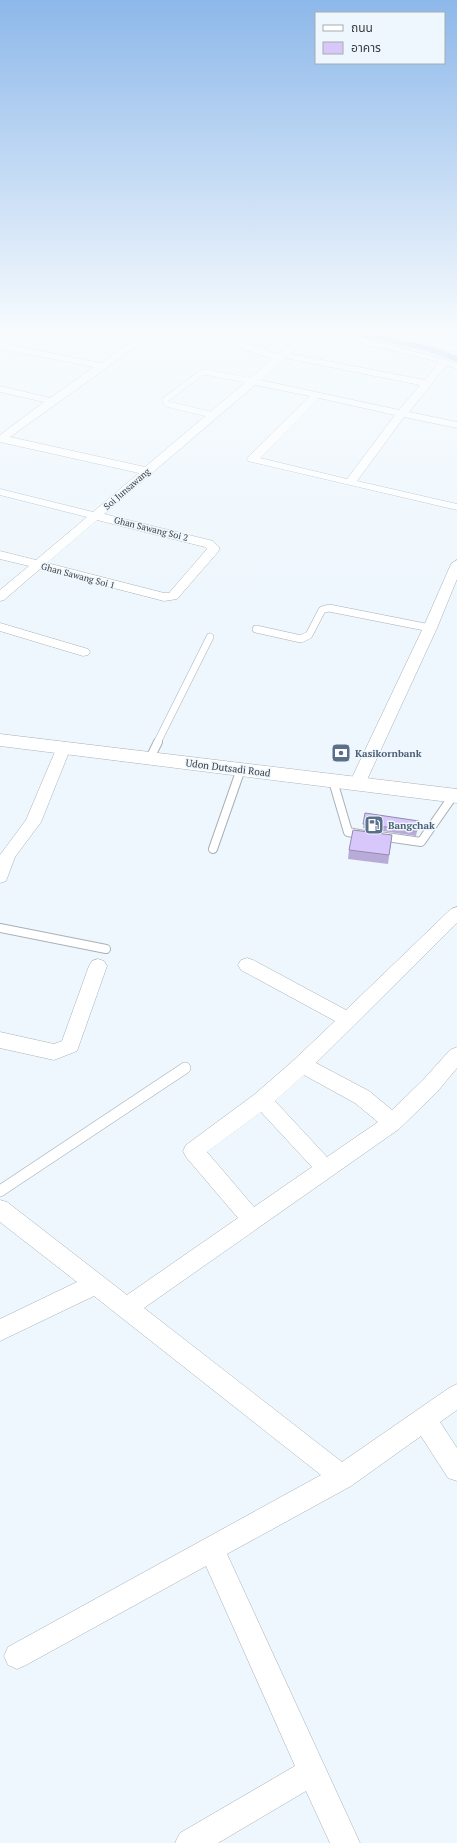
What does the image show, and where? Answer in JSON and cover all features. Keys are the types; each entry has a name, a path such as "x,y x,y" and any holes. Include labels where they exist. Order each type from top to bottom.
{"main road":[{"name":"Udon Dutsadi Road","path":"0,740 455,796"}],"street":[{"path":"1,438 26,420"},
{"name":"Soi Junsawang","path":"0,597 207,420"},
{"path":"292,420 252,459 457,507"},
{"path":"350,483 397,420"},
{"path":"434,420 457,425"},
{"path":"1,438 147,471"},
{"name":"Ghan Sawang Soi 2","path":"0,492 209,544 213,547 212,553 173,596 156,596"},
{"name":"Ghan Sawang Soi 1","path":"0,555 156,596"},
{"path":"357,784 430,628 457,564"},
{"path":"0,627 83,652"},
{"path":"0,877 8,855 33,822 64,748"},
{"path":"252,1220 193,1151 262,1100 302,1066 457,913"},
{"path":"247,965 348,1020"},
{"path":"0,1040 54,1052 70,1046 98,966"},
{"path":"126,1308 392,1123 430,1086 457,1055"},
{"path":"302,1066 362,1098 383,1112 392,1123"},
{"path":"262,1100 326,1169"},
{"path":"0,1209 342,1477"},
{"path":"0,1330 96,1284"},
{"path":"17,1656 342,1477 457,1396"},
{"path":"424,1419 457,1469"},
{"path":"211,1549 345,1843"},
{"path":"190,1843 312,1772"}],"lane":[{"path":"256,629 301,639 306,638 322,610 329,608 430,628"},
{"path":"150,758 210,637"},
{"path":"213,849 241,769"},
{"path":"333,781 348,832 421,842 455,796"},
{"path":"0,928 106,949"},
{"path":"0,1191 185,1068"}],"building":[{"path":"365,813 419,821 417,831 363,824"},
{"path":"353,830 392,835 389,855 349,850"}],"place":[{"name":"Kasikornbank","path":"341,753"},
{"name":"Bangchak","path":"374,825"}]}
